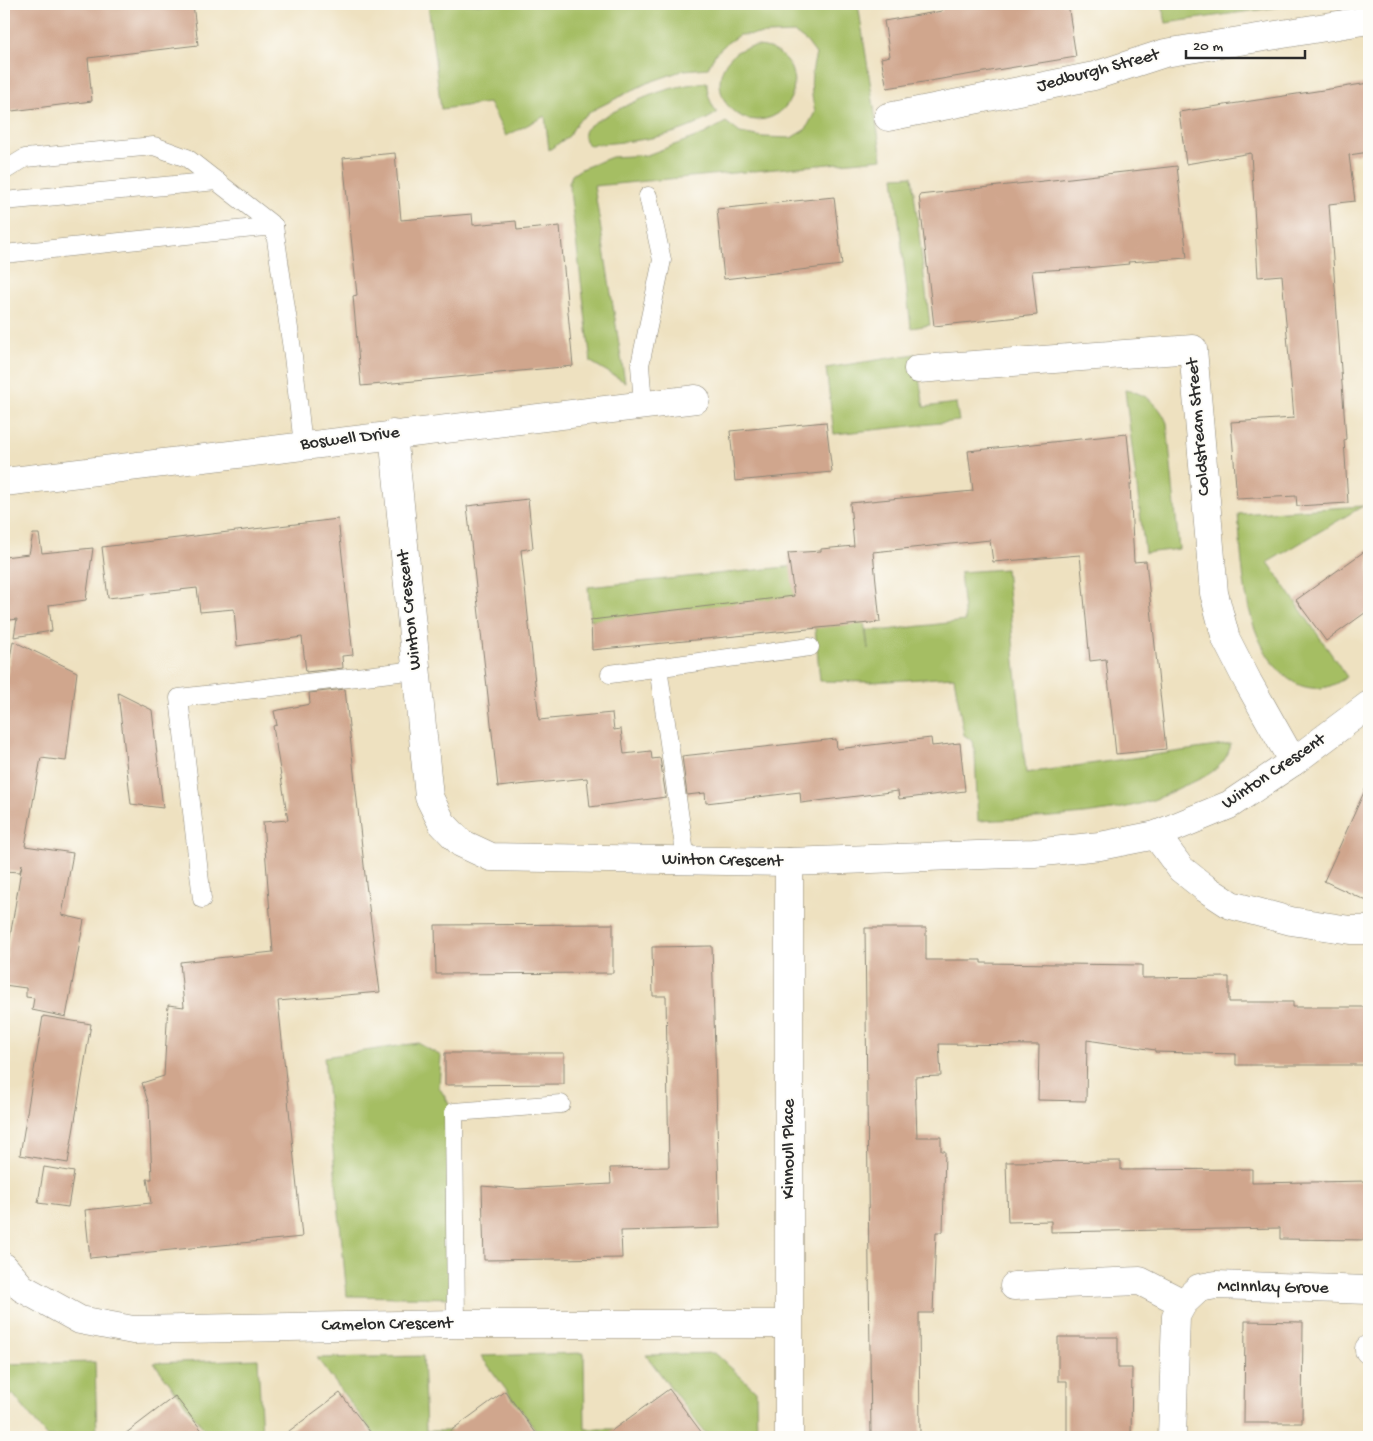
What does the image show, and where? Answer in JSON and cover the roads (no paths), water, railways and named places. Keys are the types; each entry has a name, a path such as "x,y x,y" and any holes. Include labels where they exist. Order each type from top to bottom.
{"street":[{"name":"Jedburgh Street","path":"888,117 1094,76 1165,53 1369,20"},
{"name":"Coldstream Street","path":"918,369 1192,349 1214,594 1226,639 1293,762"},
{"name":"Boswell Drive","path":"4,482 696,399"},
{"name":"Winton Crescent","path":"393,434 429,797 442,823 461,843 491,857 789,862 1034,852 1100,846 1156,835 1228,805 1293,762 1369,705"},
{"path":"1156,835 1181,869 1231,905 1291,921 1350,930 1369,930"},
{"name":"Kinnoull Place","path":"789,862 788,1324 790,1437"},
{"name":"Camelon Crescent","path":"4,1267 22,1288 80,1320 133,1330 456,1324 788,1324"},
{"path":"1014,1286 1140,1281 1183,1303 1176,1316 1172,1437"},
{"name":"McInnlay Grove","path":"1183,1303 1199,1288 1216,1285 1369,1290"}],"lane":[{"path":"4,171 25,158 154,146 187,158 274,226 303,445"},
{"path":"4,201 217,180"},
{"path":"643,404 640,364 662,260 648,196"},
{"path":"4,254 274,226"},
{"path":"610,674 810,647"},
{"path":"658,668 686,860"},
{"path":"202,899 179,698 416,670"},
{"path":"456,1324 454,1112 561,1104"}]}
